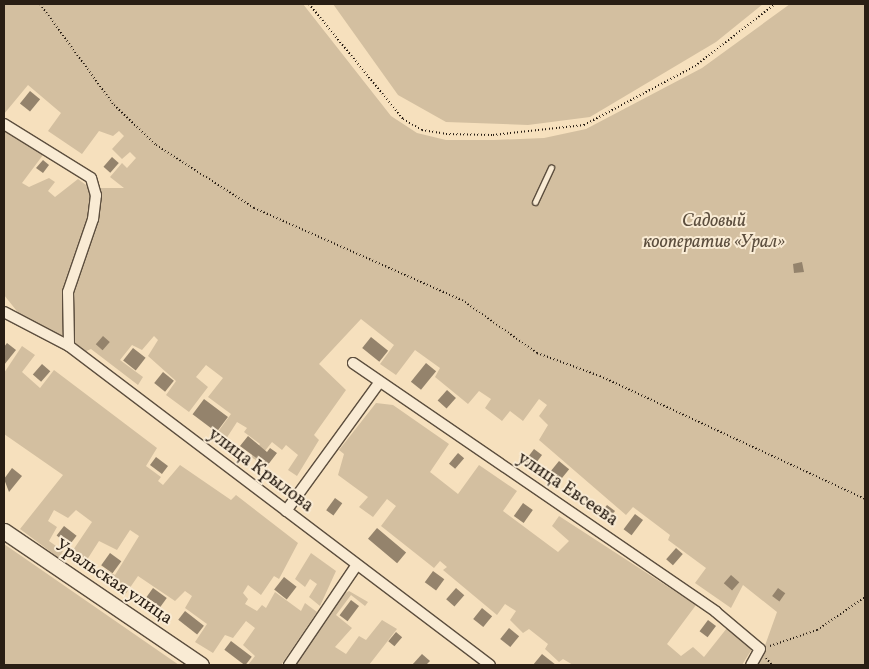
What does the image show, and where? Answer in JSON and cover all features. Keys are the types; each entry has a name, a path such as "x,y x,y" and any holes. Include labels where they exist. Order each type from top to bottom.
{"main road":[{"name":"Уральская улица","path":"4,531 201,665"}],"street":[{"path":"4,124 91,178 96,195 68,292 69,346"},
{"name":"улица Крылова","path":"4,312 69,346 356,566 490,665"},
{"name":"улица Евсеева","path":"353,363 379,383 662,574 760,649"},
{"path":"286,511 379,383"},
{"path":"289,665 356,566"},
{"path":"751,665 760,649"}],"lane":[{"path":"535,202 551,168"}],"path":[{"path":"40,4 114,105 156,145 254,208 462,300 537,353 600,376 865,499"},
{"path":"309,4 403,119 422,130 446,134 493,135 584,125 695,66 775,4"},
{"path":"772,665 760,649 817,630 865,598"}],"green space":[{"name":"Садовый кооператив «Урал»","path":"4,4 303,4 391,116 417,133 446,140 494,140 544,138 586,129 702,68 790,4 865,4 865,665 758,665 777,612 743,585 731,608 695,583 706,568 668,540 670,535 633,507 626,515 539,440 548,425 539,416 547,405 539,399 523,421 510,411 502,421 485,408 491,399 479,391 468,404 435,377 440,368 415,350 396,375 380,364 394,345 361,319 319,364 346,390 314,435 319,440 297,476 288,470 298,455 286,445 282,450 272,442 257,461 251,457 260,444 244,432 247,428 237,422 226,439 217,433 231,414 208,397 223,378 206,365 196,377 208,387 189,412 166,395 176,381 148,356 158,340 154,336 142,350 132,345 120,360 143,377 138,385 91,349 84,352 73,341 20,315 4,295 4,130 43,155 22,183 29,187 49,178 55,182 48,191 55,197 78,179 90,188 124,188 110,177 122,163 127,168 136,158 130,152 122,159 112,149 124,136 119,131 113,136 99,131 82,154 48,131 61,113 28,85 4,114"},
{"path":"333,4 763,4 716,42 590,117 528,125 446,122 398,95"},
{"path":"22,346 35,355 22,372 40,388 54,370 157,448 146,466 161,477 158,481 163,485 180,465 231,500 236,495 298,543 279,579 274,576 261,595 248,585 243,593 248,599 245,604 257,611 262,605 266,608 275,592 301,611 305,603 317,612 281,665 248,665 255,656 243,645 255,628 246,621 233,638 225,635 213,653 195,642 207,624 185,608 192,596 185,591 175,601 138,576 125,595 99,578 104,569 115,575 139,536 130,530 117,550 99,541 83,566 69,556 92,522 76,510 68,518 54,510 48,521 57,527 49,541 63,551 59,558 20,529 63,475 4,434 4,373"},
{"path":"376,403 393,405 449,444 430,472 458,494 479,465 517,491 503,511 558,552 569,541 552,526 559,516 696,605 667,644 681,656 693,647 704,657 727,628 752,649 742,665 573,665 563,659 559,662 545,649 548,644 529,629 523,633 510,620 516,611 505,604 497,615 443,570 447,567 440,561 434,568 381,526 396,506 387,499 373,517 359,507 368,497 338,475 344,454 339,450"},
{"path":"4,544 179,665 4,665"},
{"path":"311,553 336,571 320,606 309,597 317,584 310,579 305,587 295,579"},
{"path":"349,591 368,602 365,606 351,595 336,615 352,628 335,647 346,654 359,636 366,640 382,620 397,629 369,665 294,665 342,595"}],"building":[{"path":"30,91 40,99 30,112 20,103"},
{"path":"112,157 119,163 110,173 103,167"},
{"path":"43,160 49,165 43,173 36,168"},
{"path":"802,262 804,272 794,273 793,264"},
{"path":"103,336 110,342 103,350 96,344"},
{"path":"371,337 388,351 379,362 362,348"},
{"path":"7,343 16,350 4,365 4,347"},
{"path":"133,348 146,358 136,370 123,361"},
{"path":"426,363 436,371 421,390 411,382"},
{"path":"42,364 50,371 41,382 33,375"},
{"path":"163,372 174,381 165,392 154,383"},
{"path":"447,390 456,398 447,408 438,400"},
{"path":"204,399 228,417 217,432 193,414"},
{"path":"248,436 267,452 270,448 277,453 267,466 240,446"},
{"path":"534,449 542,455 531,469 523,463"},
{"path":"458,453 464,458 455,469 449,464"},
{"path":"156,457 168,466 162,474 150,465"},
{"path":"559,461 569,469 555,486 545,478"},
{"path":"12,468 22,476 9,492 4,479"},
{"path":"335,498 342,503 333,515 326,510"},
{"path":"523,503 533,510 524,523 514,516"},
{"path":"607,505 615,511 608,520 600,514"},
{"path":"635,514 643,520 632,535 624,529"},
{"path":"64,526 77,536 69,545 57,535"},
{"path":"377,528 406,552 397,563 368,539"},
{"path":"676,548 683,554 673,565 666,559"},
{"path":"110,553 121,561 113,573 101,565"},
{"path":"433,571 444,579 436,591 425,582"},
{"path":"731,575 739,582 732,591 724,583"},
{"path":"284,577 297,587 287,599 274,590"},
{"path":"153,588 167,598 160,607 147,597"},
{"path":"456,588 464,595 454,607 446,599"},
{"path":"778,588 785,593 779,601 772,596"},
{"path":"351,600 359,606 348,621 340,615"},
{"path":"482,608 492,616 483,627 473,619"},
{"path":"185,611 204,626 197,634 178,620"},
{"path":"708,620 716,626 708,637 700,631"},
{"path":"509,628 519,636 510,647 500,639"},
{"path":"396,632 402,637 394,646 388,641"},
{"path":"231,641 252,657 245,665 224,650"},
{"path":"422,654 430,661 426,665 412,665"},
{"path":"542,654 556,665 533,665"}]}
